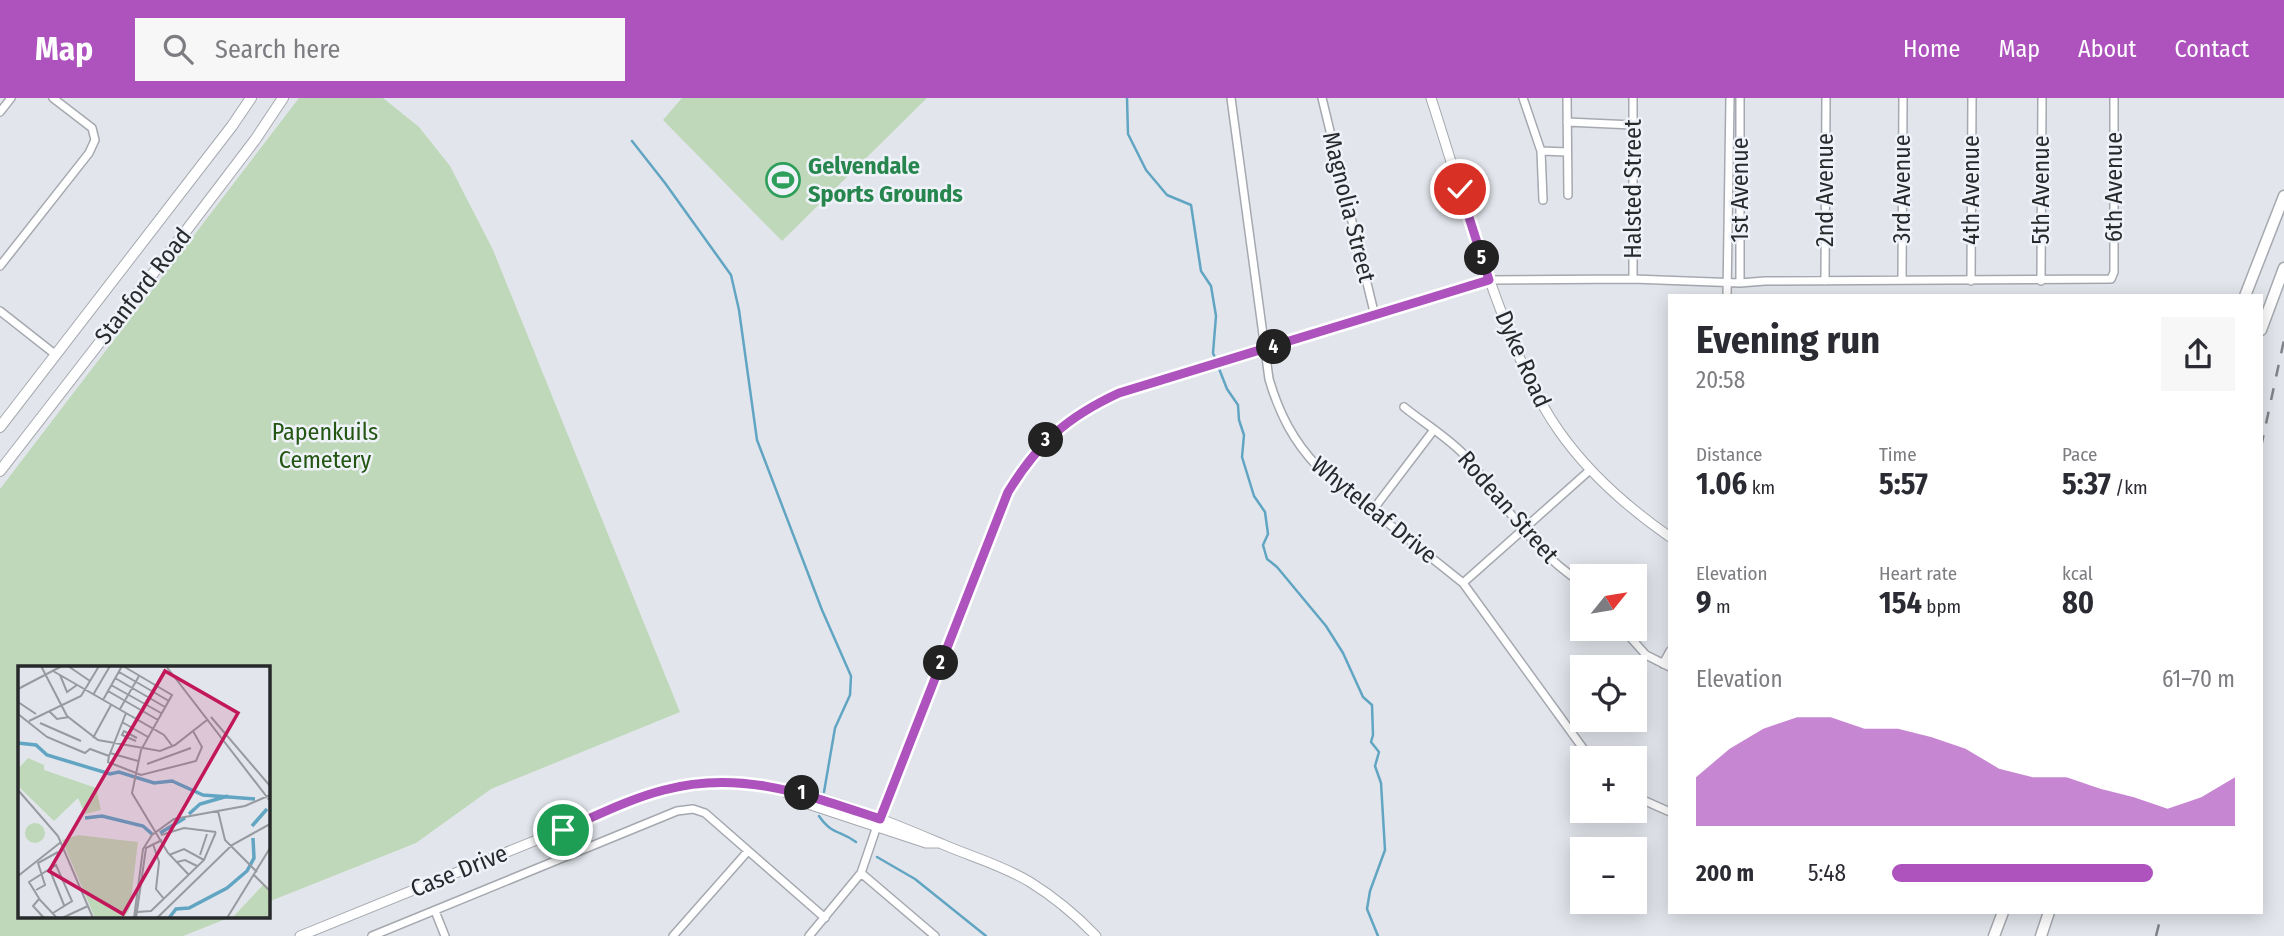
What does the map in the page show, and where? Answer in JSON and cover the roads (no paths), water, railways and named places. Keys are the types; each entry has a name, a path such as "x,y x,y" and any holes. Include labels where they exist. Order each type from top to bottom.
{"main road":[{"path":"232,126 242,98"},
{"name":"Stanford Road","path":"0,427 251,98"},
{"name":"Stanford Road","path":"0,471 255,140 283,98"},
{"path":"2246,294 2284,196"},
{"path":"2263,325 2284,268"},
{"path":"1994,936 2002,914"},
{"path":"2040,936 2048,914"}],"street":[{"path":"0,112 11,98"},
{"path":"0,266 89,152 95,140 92,128 54,98"},
{"name":"Whyteleaf Drive","path":"1231,98 1269,379 1278,408 1295,440 1318,467 1463,583 1581,746"},
{"name":"Magnolia Street","path":"1322,98 1375,316"},
{"name":"Dyke Road","path":"1431,98 1489,280 1529,380 1560,432 1590,470 1621,500 1668,535"},
{"path":"1523,98 1541,151 1543,200"},
{"path":"1567,98 1568,195"},
{"name":"Halsted Street","path":"1633,98 1633,279"},
{"path":"1727,294 1730,98"},
{"name":"1st Avenue","path":"1740,98 1740,283"},
{"name":"2nd Avenue","path":"1825,281 1826,98"},
{"name":"3rd Avenue","path":"1902,280 1903,98"},
{"name":"4th Avenue","path":"1971,281 1972,98"},
{"name":"5th Avenue","path":"2041,281 2042,98"},
{"name":"6th Avenue","path":"2041,281 2109,280 2114,275 2114,98"},
{"path":"1567,122 1633,125"},
{"path":"1541,151 1567,152"},
{"path":"810,936 861,873 878,823 1008,492 1033,455 1062,425 1099,402 1138,386 1229,361 1489,280 1633,279 1740,283 2041,281"},
{"path":"0,311 56,355"},
{"name":"Rodean Street","path":"1404,407 1462,452 1524,529 1560,568 1570,575"},
{"name":"Rodean Street","path":"1372,511 1433,431"},
{"path":"1463,583 1590,470"},
{"path":"1634,641 1646,655 1666,666"},
{"name":"Case Drive","path":"300,936 650,794 682,786 721,782 749,783 814,796 878,823 992,862 1028,880 1061,903 1096,936"},
{"path":"1647,802 1668,811"},
{"path":"372,936 677,811 693,809 705,813 825,918"},
{"path":"673,936 748,851"},
{"path":"861,873 935,936"},
{"path":"435,911 445,936"}],"waterway":[{"path":"1127,98 1128,134 1146,170 1167,195 1191,205 1201,271 1211,286 1216,316 1213,353 1216,360"},
{"path":"632,141 731,275 739,310 757,440 822,610 851,676 850,695 835,728 824,792"},
{"path":"1218,366 1227,389 1238,405 1244,435 1242,457 1254,496 1265,512 1268,534 1263,545 1267,559 1277,567 1326,626 1343,653 1363,697 1372,705 1371,742 1379,752 1375,766 1381,783 1385,850 1370,891 1367,909 1378,936"},
{"path":"819,816 832,829 856,842"},
{"path":"877,857 915,879 986,936"}],"railway":[{"path":"2263,438 2284,340"},
{"path":"2156,936 2162,914"}],"place":[{"name":"Gelvendale Sports Grounds","path":"783,180"}],"park label":[{"name":"Papenkuils Cemetery","path":"325,446"}]}
